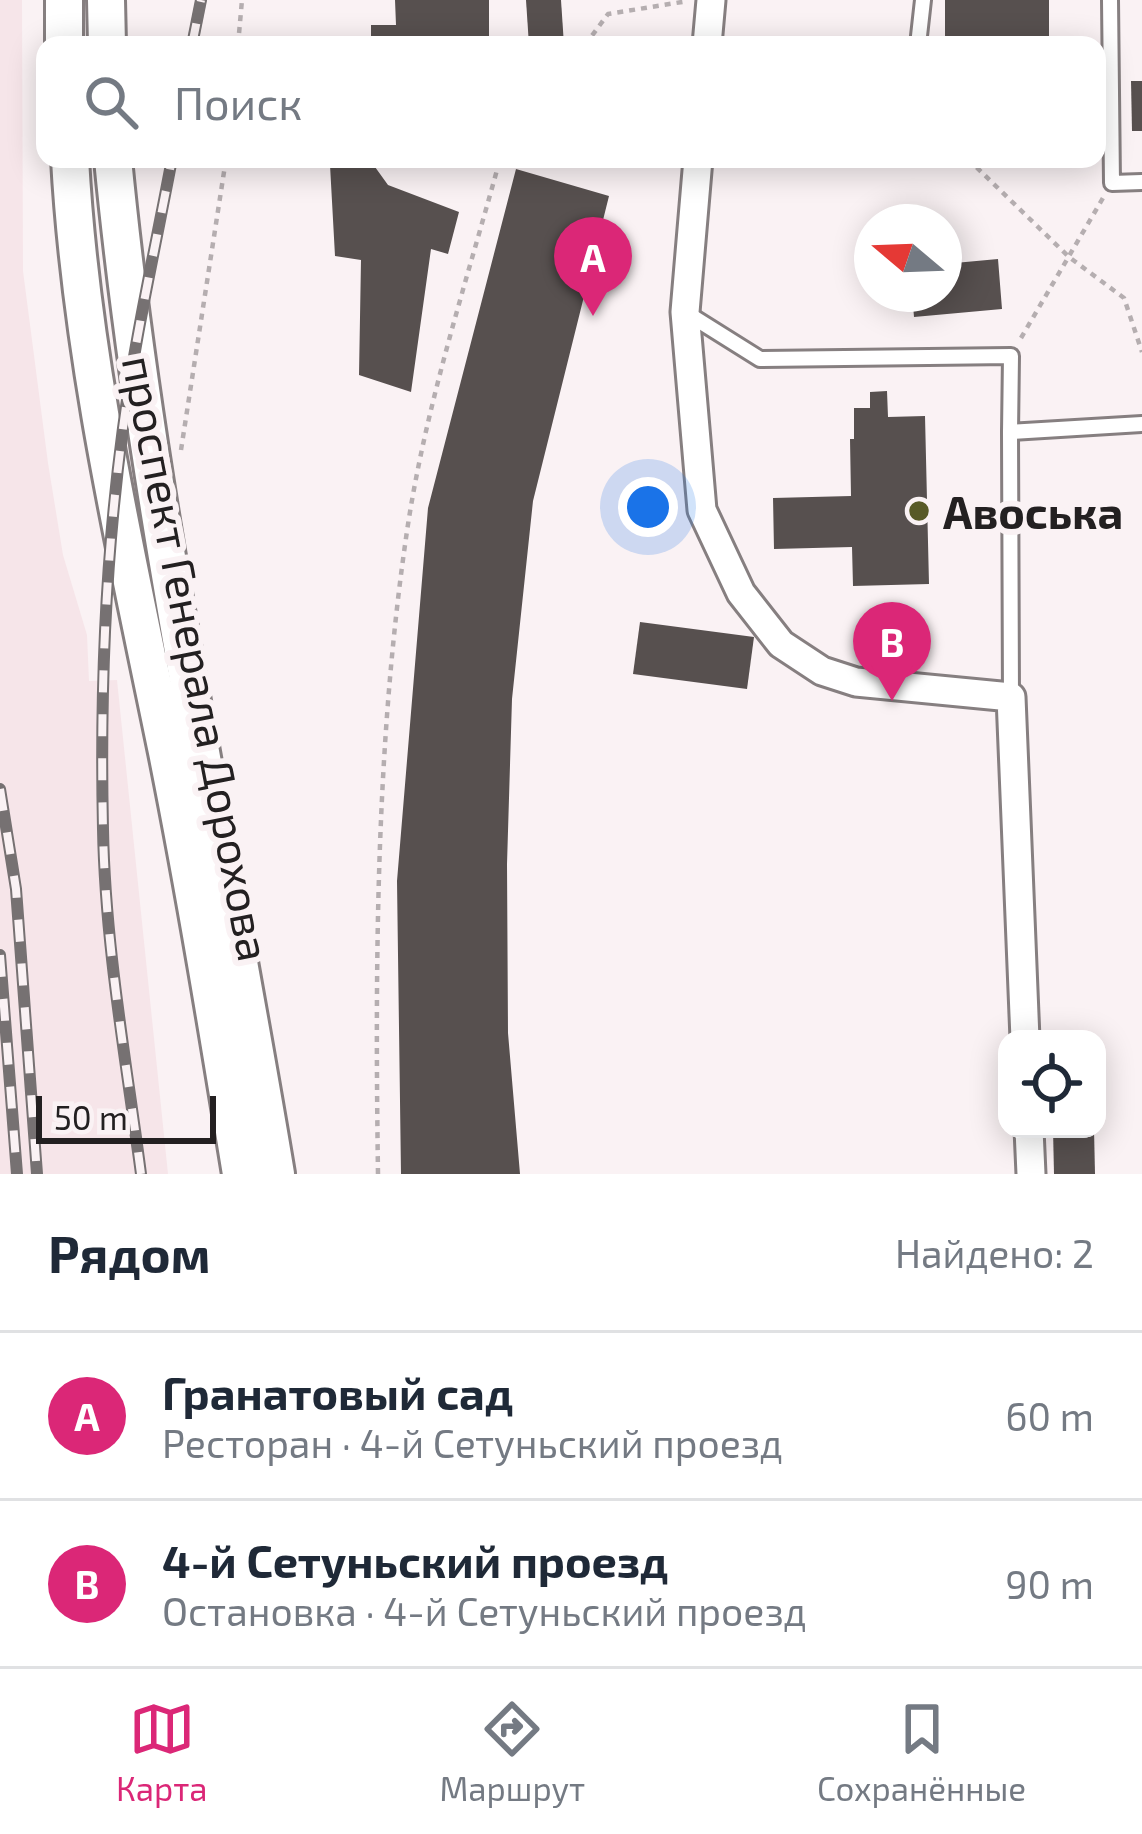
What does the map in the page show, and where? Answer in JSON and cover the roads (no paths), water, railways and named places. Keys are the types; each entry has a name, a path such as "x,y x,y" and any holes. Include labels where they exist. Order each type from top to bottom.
{"main road":[{"path":"64,0 64,36"},
{"path":"106,0 107,36"},
{"name":"проспект Генерала Дорохова","path":"71,168 82,290 115,500 176,803 242,1174"},
{"name":"проспект Генерала Дорохова","path":"114,168 154,489 276,1174"}],"street":[{"path":"708,36 711,0"},
{"path":"697,168 685,312 702,510 741,592 782,644 821,671 856,682 1011,697 1025,1030"},
{"path":"1029,1138 1031,1174"}],"lane":[{"path":"919,36 923,0"},
{"path":"1110,0 1112,183 1142,182"},
{"path":"685,312 760,359 1011,356 1011,697"},
{"path":"1010,432 1142,424"}],"railway":[{"path":"194,36 201,0"},
{"path":"141,1174 108,915 103,679 123,428 170,168"},
{"path":"0,789 16,889 37,1174"},
{"path":"0,955 17,1174"}],"place":[{"name":"Гранатовый сад","path":"593,316"},
{"name":"Авоська","path":"919,511"},
{"name":"4-й Сетуньский проезд","path":"892,701"}]}
